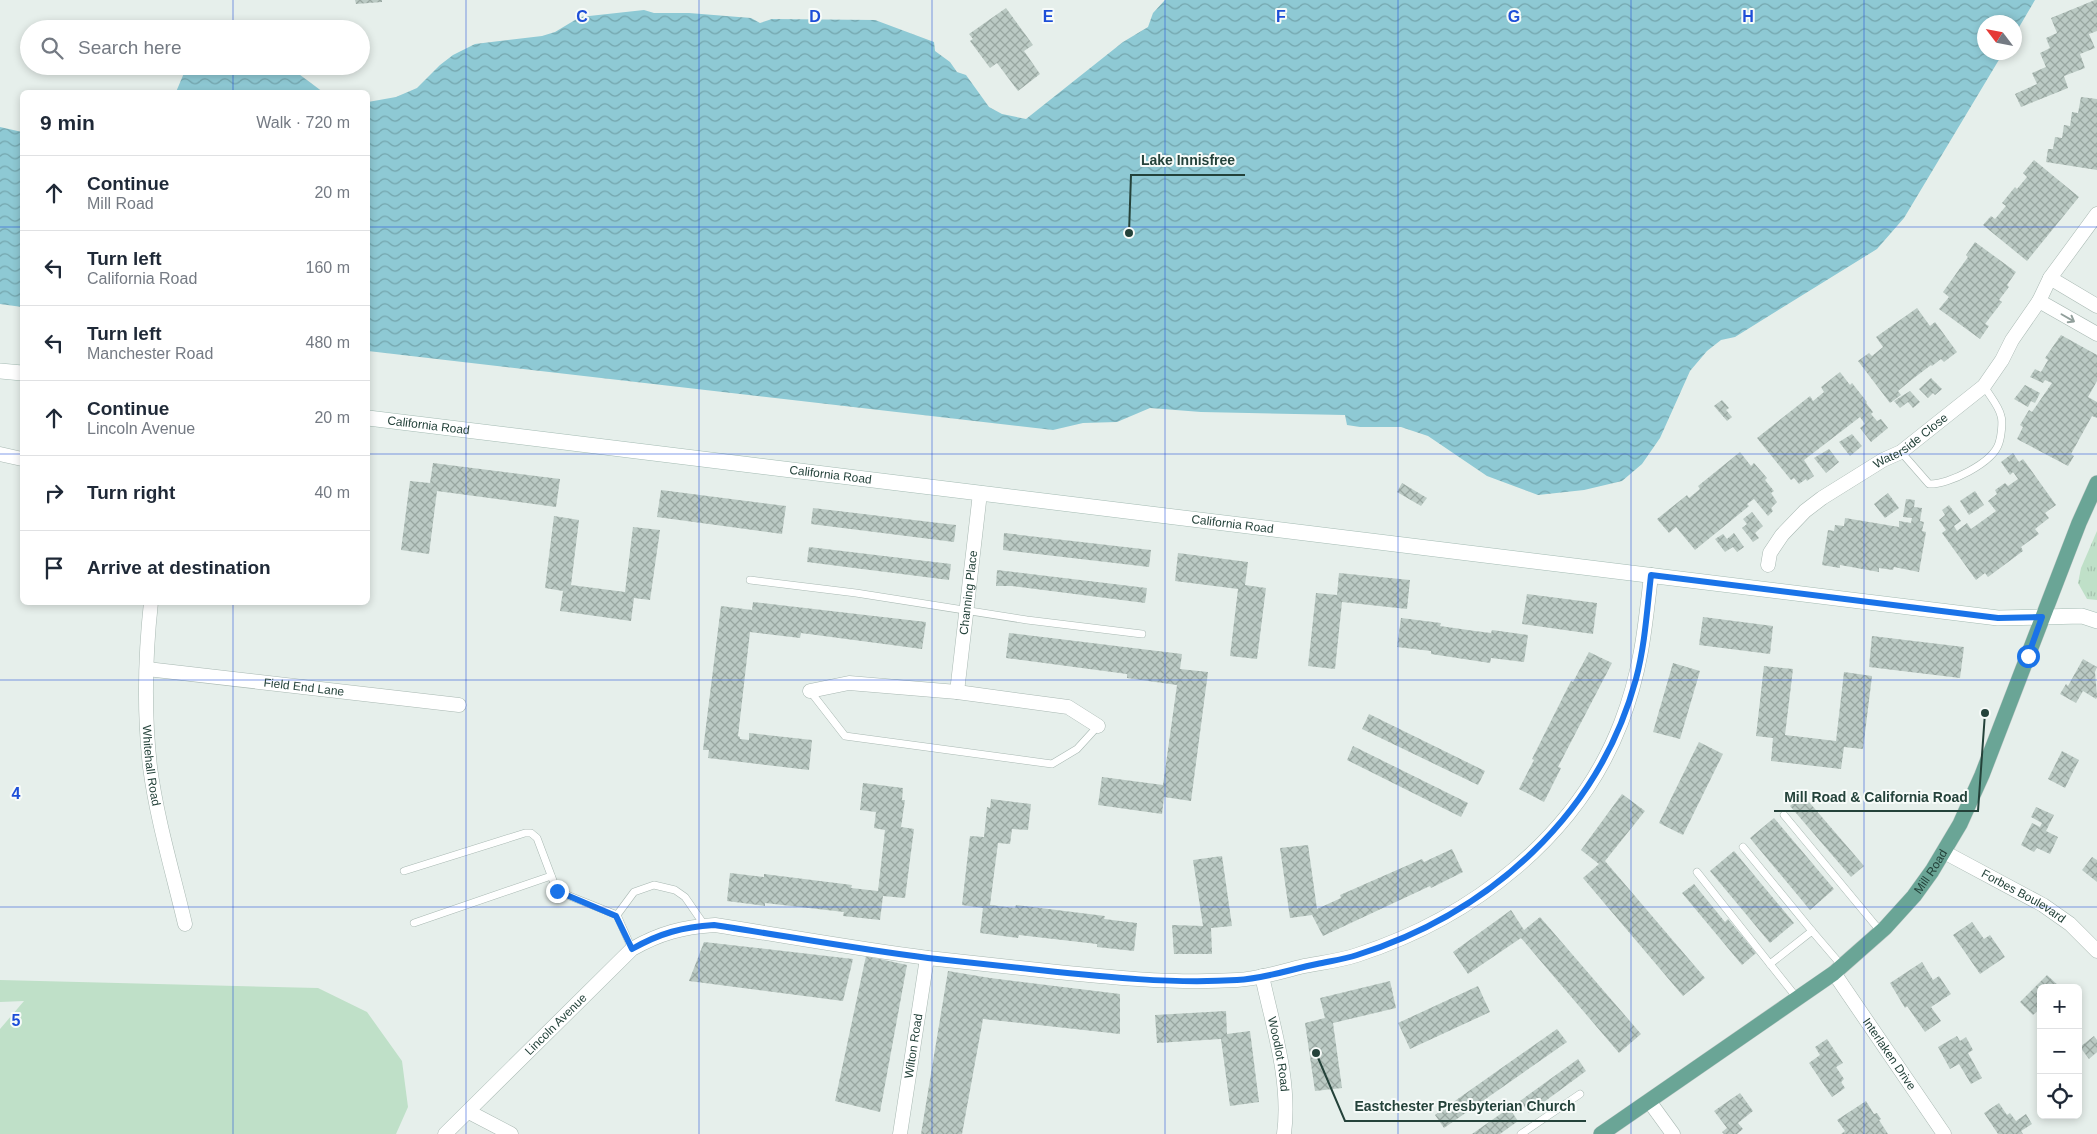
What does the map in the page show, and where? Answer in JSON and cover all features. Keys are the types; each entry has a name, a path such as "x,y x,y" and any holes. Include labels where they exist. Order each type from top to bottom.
{"main road":[{"path":"0,371 20,374"},
{"name":"California Road","path":"370,418 1998,618 2082,616 2097,621"},
{"name":"Mill Road","path":"1601,1134 1838,970 1881,932 1914,896 1932,871 1960,824 1982,775 2079,523 2097,483"}],"street":[{"name":"Waterside Close","path":"1768,565 1770,554 1782,535 1805,511 1830,493 1901,452 1984,386 2039,301 2050,278 2097,214"},
{"path":"2050,278 2097,306"},
{"path":"2039,301 2096,331"},
{"path":"0,454 20,459"},
{"name":"Channing Place","path":"957,692 980,493"},
{"name":"Lincoln Avenue","path":"445,1134 632,949 654,936 676,930 714,925 927,958 1128,979 1175,981 1241,980 1357,955 1438,921 1508,876 1545,842 1581,798 1607,754 1620,725 1636,680 1643,648 1651,575"},
{"name":"Whitehall Road","path":"150,605 146,647 150,768 185,924"},
{"name":"Field End Lane","path":"147,669 459,706"},
{"path":"810,691 849,683 957,692 1068,707 1098,726"},
{"name":"Forbes Boulevard","path":"1944,852 2043,905 2070,924 2097,951"},
{"name":"Wilton Road","path":"900,1134 927,958"},
{"name":"Interlaken Drive","path":"1838,970 1944,1134"},
{"name":"Woodlot Road","path":"1262,976 1283,1077 1286,1100 1284,1134"},
{"path":"1649,1101 1673,1134"},
{"path":"469,1112 511,1134"}],"lane":[{"path":"1901,452 1929,484 1939,485 1962,476 1990,456 1999,444 2001,416 1984,386"},
{"path":"750,580 856,593 966,611 1142,634"},
{"path":"810,691 845,736 1052,764 1077,748 1098,726"},
{"path":"1784,815 1881,932"},
{"path":"404,871 525,833 531,833 537,838 557,891 616,916 632,949"},
{"path":"1742,847 1812,931 1838,970"},
{"path":"1697,872 1797,998"},
{"path":"414,923 551,876"},
{"path":"616,916 634,892 654,885 675,890 685,897 705,926"},
{"path":"1770,964 1812,931"},
{"path":"1521,1134 1580,1094"},
{"path":"1532,1126 1538,1134"}],"green space":[{"path":"2097,531 2097,600 2087,599 2078,583 2081,568"},
{"path":"0,980 318,988 367,1012 402,1061 408,1107 396,1134 0,1134 0,1029 24,1001 0,1002"}],"water":[{"path":"1165,0 2035,0 2022,22 2022,15 1977,15 1977,60 1999,60 1904,218 1877,249 1735,337 1721,340 1707,351 1690,371 1660,438 1642,464 1622,481 1584,490 1538,495 1487,476 1428,436 1401,427 1360,427 1347,425 1345,415 1201,412 1150,408 1117,422 1083,423 1053,430 370,351 370,102 396,97 417,88 453,55 475,44 542,36 555,32 580,17 644,10 654,13 689,13 751,18 760,23 772,19 875,20 934,42 935,51 950,62 957,72 966,75 989,107 1002,114 1026,119 1123,42 1148,27 1153,13"},
{"path":"183,75 300,75 320,90 177,90"},
{"path":"0,127 20,132 20,307 0,304"}],"building":[{"path":"355,0 382,0 382,2 356,4"},
{"path":"2097,0 2097,31 2089,34 2095,48 2080,54 2085,68 2064,76 2068,88 2021,107 2015,94 2037,84 2032,73 2046,67 2040,53 2050,48 2046,38 2057,33 2051,18"},
{"path":"1006,8 1033,45 1024,51 1040,74 1018,91 997,63 990,68 970,41 973,39 969,34"},
{"path":"2081,97 2097,99 2097,170 2046,162 2048,149 2053,149 2055,137 2062,138 2064,125 2070,126 2072,112 2078,113"},
{"path":"2034,160 2079,197 2027,261 1983,225 1991,216 1995,219 2006,206 2002,203 2015,187 2017,189 2027,177 2023,173"},
{"path":"1975,242 2016,272 2007,285 2009,287 1999,300 2002,302 1985,324 1989,326 1980,339 1939,309 1949,297 1943,292 1968,257 1966,255"},
{"path":"1917,308 1930,326 1935,322 1957,352 1944,362 1941,359 1931,365 1898,391 1901,395 1890,403 1858,361 1869,353 1872,356 1883,347 1876,337"},
{"path":"2061,335 2097,355 2097,381 2088,397 2097,402 2097,418 2092,416 2071,454 2074,456 2068,466 2017,439 2023,427 2020,425 2029,410 2032,412 2052,383 2045,380 2043,383 2030,377 2035,369 2041,372 2048,360 2045,358"},
{"path":"1840,372 1850,385 1852,383 1867,402 1873,412 1871,414 1877,421 1881,419 1888,428 1871,442 1860,428 1865,424 1860,417 1804,460 1814,476 1799,484 1794,478 1791,480 1757,438 1810,396 1813,401 1824,392 1821,387"},
{"path":"1931,378 1942,389 1935,395 1933,393 1928,398 1919,389"},
{"path":"2025,385 2040,393 2035,403 2031,401 2028,407 2014,399"},
{"path":"1910,391 1920,402 1913,408 1908,402 1900,408 1894,401"},
{"path":"1722,400 1729,408 1726,410 1732,417 1727,421 1714,406"},
{"path":"1852,434 1862,446 1850,456 1839,442"},
{"path":"1829,449 1839,462 1826,473 1814,458"},
{"path":"1740,452 1751,466 1754,463 1767,478 1765,480 1774,491 1771,493 1777,502 1771,508 1773,511 1768,516 1754,499 1747,504 1749,506 1695,550 1676,527 1669,533 1657,519 1687,495 1689,498 1700,489 1698,486"},
{"path":"2013,453 2019,462 2023,459 2056,505 2045,513 2049,518 2035,529 2039,534 2021,547 2023,551 1988,577 1985,573 1976,580 1942,533 1946,530 1939,520 1945,515 1942,510 1949,505 1961,521 1954,526 1957,531 1967,523 1971,529 1996,511 1988,501 1997,494 1995,490 2005,483 2008,486 2018,479 2013,472 2010,475 2001,462"},
{"path":"433,463 560,479 556,507 437,491 429,554 401,550 410,481 430,483"},
{"path":"1402,483 1427,498 1421,506 1397,492"},
{"path":"661,490 786,506 782,534 657,517"},
{"path":"1975,491 1984,505 1969,515 1960,501"},
{"path":"1888,493 1899,508 1885,518 1874,504"},
{"path":"1906,499 1915,500 1914,507 1922,508 1920,521 1924,522 1922,531 1926,532 1919,572 1894,567 1893,570 1879,568 1879,572 1840,565 1840,568 1822,565 1828,530 1834,531 1835,525 1844,526 1845,518 1899,527 1899,521 1911,523 1912,518 1903,517"},
{"path":"813,508 956,525 954,542 811,524"},
{"path":"1752,512 1763,526 1755,533 1759,538 1753,542 1742,528 1747,524 1743,519"},
{"path":"554,516 579,520 571,585 625,592 633,527 660,530 650,600 634,598 631,621 560,611 563,591 545,588"},
{"path":"1004,533 1151,550 1149,567 1003,550"},
{"path":"1734,533 1744,547 1737,552 1733,547 1725,552 1715,539 1723,534 1727,539"},
{"path":"809,547 951,564 949,580 807,562"},
{"path":"1178,553 1248,562 1245,585 1266,588 1257,659 1230,656 1238,589 1175,581"},
{"path":"997,570 1147,588 1145,603 1012,586 996,586"},
{"path":"1339,573 1410,580 1407,609 1342,602 1335,669 1308,666 1316,593 1337,595"},
{"path":"1527,594 1597,603 1593,634 1522,624"},
{"path":"753,602 926,622 922,649 801,633 800,638 750,632 738,736 740,739 749,740 749,733 812,740 809,770 708,758 709,750 703,750 721,606 752,610"},
{"path":"1703,617 1773,626 1770,654 1699,645"},
{"path":"1401,618 1441,623 1440,626 1475,631 1491,633 1492,630 1528,635 1524,662 1491,658 1490,663 1431,654 1431,651 1397,647"},
{"path":"1009,633 1182,654 1180,669 1208,672 1191,801 1164,797 1162,814 1098,805 1102,777 1163,785 1177,685 1127,678 1127,674 1006,658"},
{"path":"1872,636 1964,647 1960,678 1869,667"},
{"path":"1589,652 1612,663 1558,767 1561,768 1544,802 1519,789 1571,681 1573,682"},
{"path":"2083,659 2097,667 2095,672 2097,697 2096,699 2083,691 2076,703 2060,694 2066,684 2068,686"},
{"path":"1673,663 1700,671 1680,739 1653,732"},
{"path":"1764,666 1793,669 1785,735 1836,741 1844,672 1872,676 1863,749 1844,747 1841,769 1771,761 1773,738 1756,736"},
{"path":"1369,714 1485,771 1478,785 1362,729"},
{"path":"1699,742 1723,754 1683,835 1659,823"},
{"path":"1353,746 1468,803 1461,817 1347,760"},
{"path":"2062,751 2079,760 2065,788 2048,779"},
{"path":"863,783 903,788 902,800 905,800 901,827 914,829 905,898 883,896 880,920 843,916 844,912 765,903 765,906 727,901 730,873 764,877 764,874 852,885 851,888 878,891 885,830 874,828 876,812 860,810"},
{"path":"1622,794 1645,811 1605,861 1705,978 1683,996 1583,878 1599,864 1581,850"},
{"path":"1803,795 1864,866 1851,877 1790,806"},
{"path":"991,799 1031,804 1028,830 1012,829 1010,844 998,843 990,905 1015,908 1016,905 1105,916 1104,919 1137,923 1134,951 1097,947 1097,944 1019,935 1018,938 980,933 983,908 962,905 970,836 984,837 987,807 990,808"},
{"path":"2036,807 2054,815 2046,831 2058,837 2050,854 2037,848 2034,852 2021,845 2032,823 2040,827 2042,823 2031,817"},
{"path":"1774,818 1834,889 1810,910 1750,838"},
{"path":"1308,845 1317,909 1341,898 1340,895 1422,859 1424,862 1452,849 1463,872 1323,936 1312,915 1290,918 1280,848"},
{"path":"1734,851 1794,923 1770,943 1710,871"},
{"path":"1222,856 1232,926 1211,928 1212,954 1174,954 1172,925 1203,926 1193,860"},
{"path":"2092,857 2097,860 2097,882 2082,870"},
{"path":"1694,884 1725,922 1728,919 1756,953 1742,965 1682,893"},
{"path":"1511,910 1524,930 1540,917 1641,1034 1619,1053 1521,938 1468,974 1453,952"},
{"path":"1972,922 1984,939 1990,935 2005,957 1980,974 1953,935"},
{"path":"704,942 853,959 843,1001 689,981"},
{"path":"866,956 907,965 880,1112 835,1101"},
{"path":"1922,962 1933,980 1939,976 1951,994 1931,1007 1941,1021 1925,1032 1907,1006 1905,1008 1890,983"},
{"path":"948,971 1120,994 1120,1034 983,1019 962,1134 921,1134"},
{"path":"2047,975 2057,984 2038,984"},
{"path":"1390,981 1396,1008 1333,1023 1342,1088 1315,1091 1305,1023 1325,1018 1320,998"},
{"path":"2037,985 2037,1012 2033,1015 2020,1002"},
{"path":"1478,986 1490,1012 1410,1049 1398,1023"},
{"path":"1226,1011 1227,1034 1250,1031 1259,1102 1230,1106 1221,1039 1157,1043 1155,1015"},
{"path":"1557,1029 1567,1042 1444,1128 1435,1115"},
{"path":"1957,1036 1960,1041 1966,1037 1973,1050 1968,1053 1982,1078 1971,1084 1959,1064 1950,1069 1938,1047"},
{"path":"2094,1036 2097,1040 2097,1052 2089,1059 2082,1050 2082,1045"},
{"path":"1827,1039 1843,1063 1836,1067 1844,1079 1841,1082 1845,1088 1832,1097 1809,1063 1820,1055 1815,1047"},
{"path":"1578,1059 1586,1071 1529,1113 1520,1101"},
{"path":"1740,1093 1753,1111 1738,1123 1743,1129 1737,1134 1724,1134 1722,1132 1727,1128 1714,1111"},
{"path":"1866,1101 1874,1114 1877,1113 1881,1119 1879,1120 1888,1134 1841,1134 1845,1131 1837,1120"},
{"path":"1999,1103 2007,1115 2010,1113 2016,1121 2026,1114 2032,1124 2021,1131 2023,1134 1998,1134 1984,1113"},
{"path":"1509,1108 1518,1121 1500,1134 1472,1134"}],"place":[{"name":"Lake Innisfree","path":"1129,233"},
{"name":"Mill Road & California Road","path":"1985,713"},
{"name":"Eastchester Presbyterian Church","path":"1316,1053"}],"route":[{"path":"557,891 616,916 632,949 654,936 691,927 714,925 927,958 1128,979 1175,981 1241,980 1357,955 1438,921 1508,876 1545,842 1581,798 1607,754 1620,725 1636,680 1643,648 1651,575 1998,618 2042,617 2028,656"}]}
